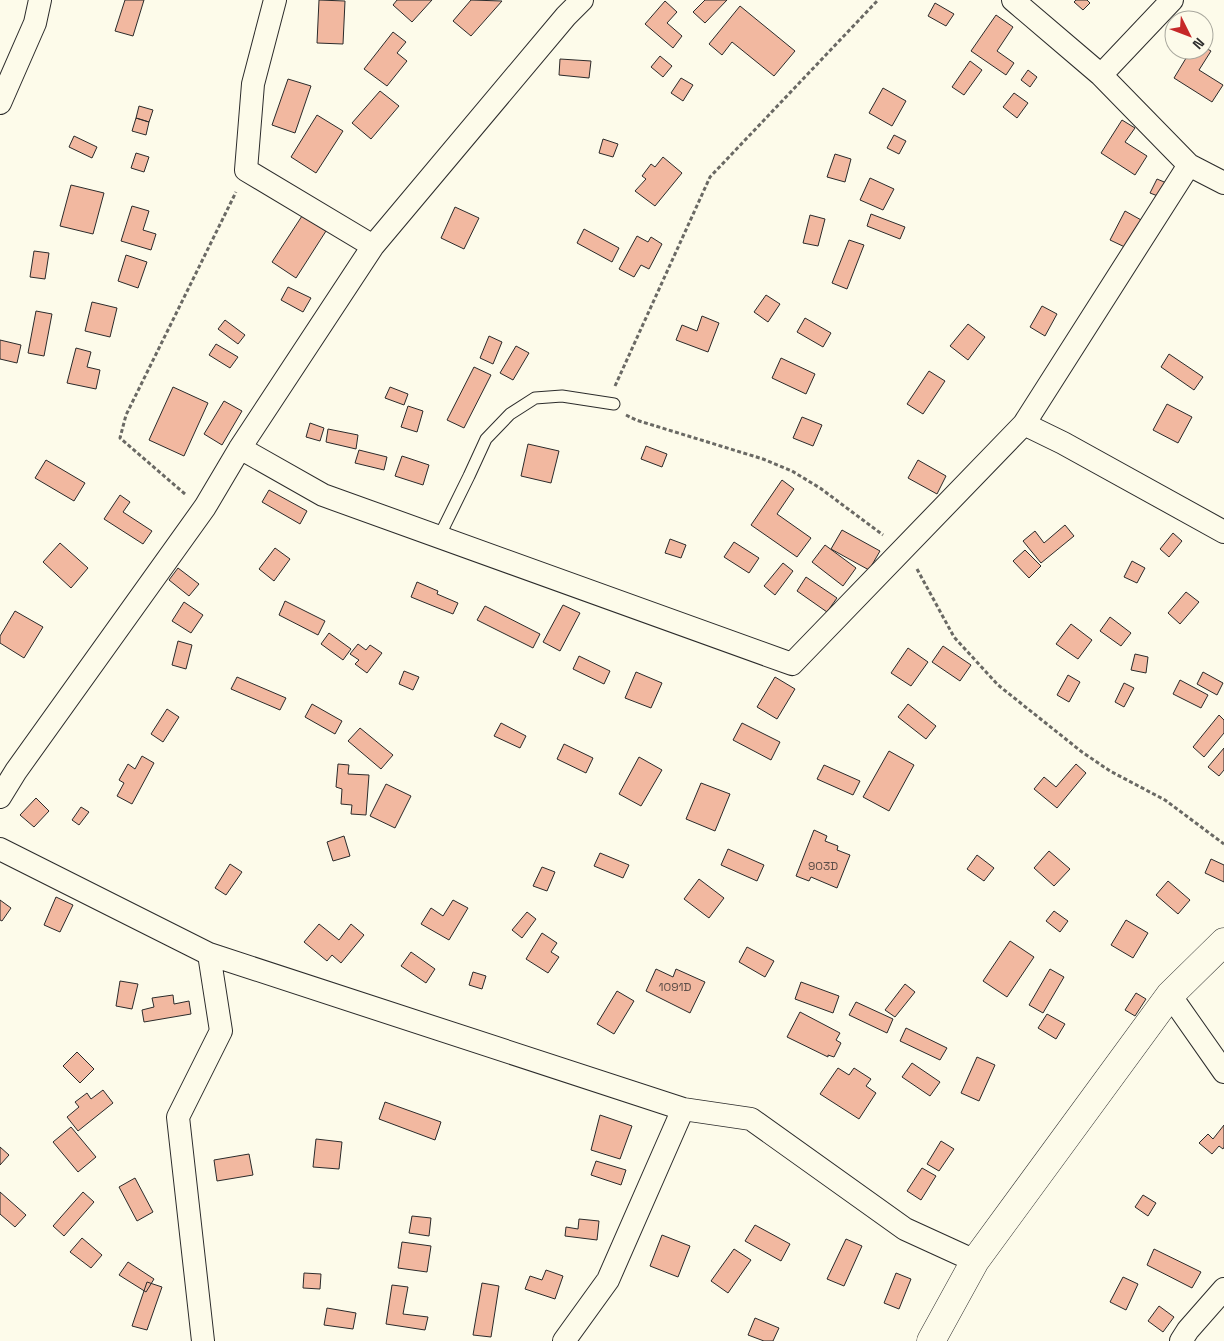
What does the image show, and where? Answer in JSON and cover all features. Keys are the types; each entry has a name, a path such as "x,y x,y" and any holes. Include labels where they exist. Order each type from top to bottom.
{"street":[{"path":"0,103 34,23 40,0"},
{"path":"275,0 254,84 246,170 373,246"},
{"path":"0,796 8,768 204,507 240,448 373,246 566,16 582,0"},
{"path":"1013,0 1101,76 1189,164 1224,183"},
{"path":"1101,76 1172,0"},
{"path":"240,448 323,495 792,664 1024,424 1189,164"},
{"path":"1024,424 1224,532"},
{"path":"0,849 209,954 683,1109 751,1119 905,1229 975,1261"},
{"path":"931,1341 975,1261 1170,995 1224,942"},
{"path":"203,1341 178,1117 221,1031 209,954"},
{"path":"1170,995 1224,1072"},
{"path":"564,1341 608,1280 683,1109"},
{"path":"1181,1341 1188,1330 1224,1289"}],"lane":[{"path":"439,537 470,476 486,439 510,414 535,398 562,396 614,404"}],"path":[{"path":"878,0 710,178 613,391 614,404 621,413 636,420 763,459 792,471 820,488 903,551 917,569 954,637 998,685 1082,752 1110,771 1165,800 1224,844"},
{"path":"204,507 184,494 120,438 126,415 246,170"}],"building":[{"path":"125,0 144,0 133,36 115,31"},
{"path":"319,0 345,1 343,44 317,43"},
{"path":"397,0 432,0 412,22 393,5"},
{"path":"471,0 502,1 471,36 453,21"},
{"path":"705,0 727,0 705,23 693,12"},
{"path":"1076,0 1087,0 1090,3 1083,10 1074,2"},
{"path":"665,1 677,12 667,23 682,36 673,48 645,24"},
{"path":"935,3 954,14 946,26 928,16"},
{"path":"740,6 795,51 774,76 732,42 722,55 709,44"},
{"path":"996,15 1013,27 997,51 1014,63 1006,75 971,51"},
{"path":"393,32 406,42 397,53 407,61 387,86 364,69"},
{"path":"660,56 672,66 663,77 651,67"},
{"path":"560,59 591,61 589,78 559,75"},
{"path":"1185,60 1205,60 1199,70 1223,85 1212,102 1174,78"},
{"path":"970,61 982,70 964,95 952,87"},
{"path":"1028,70 1037,77 1030,87 1021,80"},
{"path":"681,78 693,85 683,101 671,93"},
{"path":"288,79 311,86 295,133 272,125"},
{"path":"883,88 906,101 892,126 869,113"},
{"path":"380,91 399,106 371,139 352,123"},
{"path":"1014,93 1028,103 1017,118 1003,107"},
{"path":"139,106 153,110 149,122 136,118"},
{"path":"317,115 343,131 316,173 291,157"},
{"path":"136,118 149,122 146,135 132,131"},
{"path":"1122,120 1135,128 1125,142 1147,156 1135,175 1101,153"},
{"path":"894,135 906,141 899,154 887,148"},
{"path":"74,136 97,147 92,158 69,147"},
{"path":"603,139 618,144 613,157 599,153"},
{"path":"136,153 149,157 144,172 131,168"},
{"path":"835,154 851,159 845,182 827,177"},
{"path":"663,157 682,173 655,206 635,191 646,179 642,176 651,164 655,167"},
{"path":"870,178 894,189 883,210 860,200"},
{"path":"1157,179 1169,184 1163,198 1150,193"},
{"path":"71,185 104,193 93,234 60,226"},
{"path":"132,206 149,211 143,230 156,234 151,250 121,241"},
{"path":"455,207 479,218 464,249 441,238"},
{"path":"1125,211 1143,221 1129,249 1110,240"},
{"path":"871,214 905,227 900,239 867,226"},
{"path":"810,215 825,219 818,246 803,243"},
{"path":"302,216 326,231 296,278 272,262"},
{"path":"584,229 619,248 612,262 577,243"},
{"path":"637,236 648,242 651,237 662,244 649,269 641,265 634,277 619,269"},
{"path":"849,240 864,245 847,289 832,283"},
{"path":"34,251 49,253 45,279 30,277"},
{"path":"126,255 147,262 138,288 118,281"},
{"path":"288,287 311,298 303,312 281,300"},
{"path":"766,295 780,304 768,322 754,312"},
{"path":"92,302 117,308 110,337 85,331"},
{"path":"1042,306 1057,314 1045,336 1030,327"},
{"path":"36,311 52,314 44,356 28,353"},
{"path":"702,316 719,323 708,352 676,340 682,325 697,331"},
{"path":"805,318 831,333 823,347 797,332"},
{"path":"225,320 245,335 238,344 218,329"},
{"path":"968,324 985,337 968,360 950,346"},
{"path":"489,336 502,342 493,364 480,358"},
{"path":"0,340 21,345 17,363 0,359"},
{"path":"216,344 238,357 230,368 209,355"},
{"path":"516,346 529,353 513,380 500,373"},
{"path":"76,348 91,352 87,367 100,370 96,389 67,383"},
{"path":"1169,354 1203,377 1194,390 1161,367"},
{"path":"781,358 815,374 806,394 772,378"},
{"path":"474,367 491,375 464,428 447,420"},
{"path":"929,371 945,381 923,414 907,404"},
{"path":"173,387 208,403 184,456 149,440"},
{"path":"390,387 408,394 404,405 385,398"},
{"path":"224,401 242,411 222,445 204,434"},
{"path":"1167,404 1192,417 1178,443 1153,430"},
{"path":"408,406 423,411 417,432 401,427"},
{"path":"802,417 822,425 813,446 793,438"},
{"path":"310,423 324,428 320,441 306,437"},
{"path":"328,429 358,435 356,449 326,442"},
{"path":"528,444 559,451 551,483 521,476"},
{"path":"646,446 667,454 662,467 641,459"},
{"path":"359,450 387,457 384,470 355,463"},
{"path":"402,456 429,465 423,485 395,476"},
{"path":"46,460 85,483 74,501 35,478"},
{"path":"918,460 946,476 937,494 908,478"},
{"path":"782,480 794,489 777,514 811,538 797,557 751,525"},
{"path":"269,490 307,511 300,524 262,502"},
{"path":"120,495 130,502 123,512 152,531 143,544 104,519"},
{"path":"1065,525 1074,536 1041,563 1023,541 1035,531 1044,543"},
{"path":"842,530 880,551 869,570 831,549"},
{"path":"1173,533 1182,541 1169,557 1160,549"},
{"path":"670,539 686,545 681,558 665,553"},
{"path":"734,542 759,558 749,573 724,557"},
{"path":"60,543 88,568 71,588 43,562"},
{"path":"825,545 856,568 843,586 812,562"},
{"path":"275,548 290,559 274,581 259,569"},
{"path":"1025,550 1041,566 1029,578 1013,561"},
{"path":"1132,561 1145,568 1137,583 1124,577"},
{"path":"783,563 793,571 775,595 764,586"},
{"path":"178,568 199,584 189,596 169,580"},
{"path":"806,577 837,598 827,612 797,591"},
{"path":"417,582 438,591 437,594 458,603 453,614 411,597"},
{"path":"1186,592 1199,602 1180,624 1168,613"},
{"path":"285,601 325,621 318,635 279,615"},
{"path":"184,602 203,615 191,633 172,621"},
{"path":"563,605 580,613 560,651 543,642"},
{"path":"485,606 540,634 533,648 477,620"},
{"path":"15,611 43,627 24,658 0,643 0,636"},
{"path":"1110,617 1131,633 1121,646 1100,631"},
{"path":"1071,624 1092,640 1078,659 1056,644"},
{"path":"329,633 351,649 343,660 321,644"},
{"path":"178,641 192,645 186,669 172,665"},
{"path":"358,644 366,650 370,645 382,653 367,673 355,664 359,660 350,654"},
{"path":"943,646 971,665 960,681 932,662"},
{"path":"908,648 928,662 911,686 891,673"},
{"path":"1135,654 1148,657 1146,673 1131,670"},
{"path":"579,656 610,671 604,684 573,669"},
{"path":"404,671 419,677 413,690 399,684"},
{"path":"636,672 662,683 651,708 625,698"},
{"path":"1203,672 1223,683 1217,695 1197,684"},
{"path":"1068,675 1080,682 1069,702 1057,695"},
{"path":"237,677 286,698 280,710 231,689"},
{"path":"775,677 795,689 777,719 757,707"},
{"path":"1180,680 1208,695 1201,708 1173,694"},
{"path":"1124,683 1134,688 1124,707 1115,702"},
{"path":"312,704 342,721 335,734 305,717"},
{"path":"908,704 936,726 926,739 898,717"},
{"path":"167,709 179,717 163,742 151,734"},
{"path":"1219,715 1224,720 1224,733 1204,757 1193,747"},
{"path":"501,723 526,736 520,748 494,736"},
{"path":"742,723 780,742 771,760 733,740"},
{"path":"360,728 393,755 381,769 348,741"},
{"path":"564,744 593,758 586,773 557,759"},
{"path":"1224,748 1224,770 1219,776 1208,767"},
{"path":"889,751 914,765 889,811 863,797"},
{"path":"142,756 154,763 132,804 117,796 124,783 119,780 128,764 135,769"},
{"path":"639,757 662,770 641,806 619,794"},
{"path":"338,764 349,765 348,774 369,775 366,815 351,814 352,805 341,804 342,789 336,787"},
{"path":"1076,764 1086,773 1057,808 1034,789 1044,777 1056,787"},
{"path":"824,765 860,781 853,795 817,779"},
{"path":"701,783 730,794 715,831 686,819"},
{"path":"386,784 411,796 395,828 370,816"},
{"path":"36,798 49,811 34,827 20,815"},
{"path":"81,807 89,812 79,825 72,820"},
{"path":"814,830 827,836 825,841 838,846 837,850 850,855 837,888 811,877 809,881 796,876"},
{"path":"344,836 350,856 333,861 327,842"},
{"path":"728,849 764,865 757,881 721,865"},
{"path":"1049,851 1070,869 1054,886 1034,868"},
{"path":"600,853 629,865 623,878 594,866"},
{"path":"977,855 994,868 984,881 967,869"},
{"path":"1211,859 1224,865 1224,882 1205,873"},
{"path":"230,864 242,872 226,895 215,888"},
{"path":"542,867 555,872 547,891 533,886"},
{"path":"699,879 724,898 709,918 684,899"},
{"path":"1168,881 1190,900 1178,914 1156,895"},
{"path":"56,897 73,905 60,932 44,925"},
{"path":"0,900 11,908 2,921 0,920"},
{"path":"453,900 468,908 449,940 421,924 431,908 443,916"},
{"path":"1054,911 1068,921 1060,932 1046,921"},
{"path":"527,912 536,919 522,938 512,930"},
{"path":"1126,920 1148,933 1133,958 1111,945"},
{"path":"319,924 339,940 351,924 364,935 341,963 332,955 327,961 304,942"},
{"path":"542,933 557,943 551,952 559,957 548,973 526,959"},
{"path":"1010,941 1034,957 1007,997 983,981"},
{"path":"747,947 774,961 765,977 739,962"},
{"path":"411,952 435,969 426,983 401,966"},
{"path":"656,969 673,977 676,969 705,982 690,1013 646,991"},
{"path":"1050,969 1064,977 1043,1013 1029,1005"},
{"path":"473,972 486,976 482,989 469,985"},
{"path":"120,981 138,984 132,1009 116,1006"},
{"path":"801,982 839,996 833,1013 795,999"},
{"path":"905,984 915,992 895,1017 885,1010"},
{"path":"617,991 634,1001 614,1034 597,1024"},
{"path":"1136,993 1146,999 1135,1016 1125,1010"},
{"path":"173,995 174,1004 189,1001 191,1014 144,1022 142,1010 154,1007 152,998"},
{"path":"856,1002 893,1019 887,1033 849,1015"},
{"path":"800,1012 840,1033 836,1040 841,1043 834,1057 828,1055 828,1057 787,1037"},
{"path":"1047,1014 1065,1024 1056,1039 1038,1028"},
{"path":"906,1028 947,1048 940,1060 900,1041"},
{"path":"77,1052 94,1069 80,1083 63,1066"},
{"path":"977,1057 995,1065 979,1101 961,1093"},
{"path":"912,1063 940,1082 930,1096 902,1077"},
{"path":"838,1068 849,1075 854,1068 871,1079 866,1086 876,1093 859,1119 820,1094"},
{"path":"103,1090 113,1103 78,1131 67,1117 79,1107 75,1102 87,1093 91,1099"},
{"path":"385,1102 441,1122 435,1140 379,1119"},
{"path":"600,1115 632,1126 620,1159 591,1150"},
{"path":"1224,1125 1224,1147 1223,1149 1219,1146 1212,1154 1199,1143 1208,1134 1213,1139"},
{"path":"71,1127 96,1157 78,1172 53,1142"},
{"path":"316,1139 342,1142 339,1169 313,1167"},
{"path":"941,1141 954,1149 939,1171 927,1164"},
{"path":"0,1147 9,1155 0,1165"},
{"path":"249,1154 253,1175 217,1181 214,1160"},
{"path":"596,1161 626,1170 621,1185 591,1175"},
{"path":"922,1168 936,1176 921,1200 907,1191"},
{"path":"135,1178 153,1212 137,1221 119,1187"},
{"path":"0,1192 26,1215 15,1227 0,1214"},
{"path":"83,1192 94,1202 64,1236 53,1226"},
{"path":"1143,1195 1156,1203 1148,1216 1135,1207"},
{"path":"412,1216 431,1218 429,1236 409,1233"},
{"path":"579,1219 599,1221 597,1240 565,1236 566,1227 578,1229"},
{"path":"755,1225 790,1244 781,1261 745,1241"},
{"path":"662,1235 690,1246 678,1277 650,1266"},
{"path":"82,1238 102,1255 91,1268 70,1252"},
{"path":"846,1239 862,1246 844,1286 827,1279"},
{"path":"402,1242 431,1246 427,1272 398,1268"},
{"path":"734,1249 751,1260 728,1293 711,1281"},
{"path":"1154,1249 1201,1272 1192,1288 1147,1265"},
{"path":"128,1262 154,1279 146,1292 119,1275"},
{"path":"546,1270 563,1276 555,1299 525,1289 530,1276 542,1280"},
{"path":"304,1273 321,1274 320,1289 303,1288"},
{"path":"896,1273 911,1279 899,1309 884,1303"},
{"path":"1123,1277 1138,1284 1126,1310 1110,1302"},
{"path":"147,1282 162,1287 147,1330 132,1326"},
{"path":"482,1283 499,1286 491,1337 473,1335"},
{"path":"392,1285 408,1287 403,1314 428,1317 425,1330 386,1324"},
{"path":"1159,1306 1174,1317 1163,1332 1148,1321"},
{"path":"327,1308 356,1313 353,1329 324,1325"},
{"path":"755,1318 779,1328 773,1341 764,1341 748,1335"}]}
